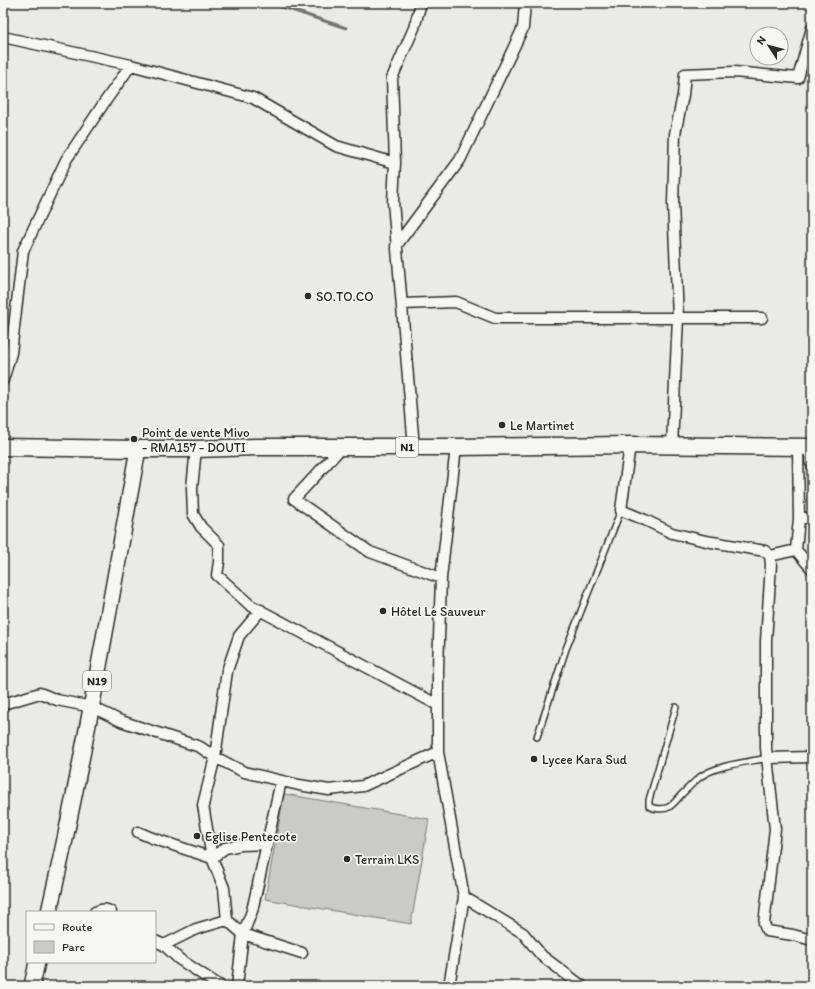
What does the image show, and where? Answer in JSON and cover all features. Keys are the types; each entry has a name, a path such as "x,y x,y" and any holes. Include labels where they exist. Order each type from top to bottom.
{"highway":[{"name":"N1","path":"3,447 196,449 343,446 806,446"}],"main road":[{"name":"N19","path":"49,911 67,834 92,707 138,449"},
{"path":"32,986 37,963"}],"street":[{"path":"414,447 392,202 395,163 392,78 414,28 421,3"},
{"path":"396,246 460,160 523,28 525,3"},
{"path":"672,445 678,318 673,204 675,134 683,95 685,74 734,72 798,78 812,28"},
{"path":"3,37 131,66 253,98 336,146 395,163"},
{"path":"3,380 11,353 23,251 66,160 131,66"},
{"path":"402,304 456,302 495,318 762,318"},
{"path":"630,445 621,510 672,534 765,551 770,556 771,564 766,648 766,748 775,829 764,924 767,931 793,934 812,940"},
{"path":"343,446 294,500 370,552 441,578"},
{"path":"806,446 796,550 812,569"},
{"path":"449,986 464,897 438,752 438,705 441,578 456,447"},
{"path":"196,449 192,488 193,514 201,527 219,545 217,575 250,605 438,705"},
{"path":"799,518 812,518"},
{"path":"770,556 796,550"},
{"path":"261,610 239,636 227,670 215,757 202,805 212,858 224,888 227,920 243,934 302,953"},
{"path":"3,704 40,693 57,700 92,707 121,721 200,747 215,757 244,772 329,790 362,786 438,752"},
{"path":"768,758 812,757"},
{"path":"237,986 243,934 252,911 281,781"},
{"path":"138,832 212,858"},
{"path":"212,858 225,848 241,845 266,844"},
{"path":"464,897 523,933 542,956 582,986"},
{"path":"97,911 100,909 110,911"},
{"path":"159,943 196,929 227,920"},
{"path":"159,943 220,986"}],"lane":[{"path":"806,446 808,463 812,468"},
{"path":"537,737 566,650 621,510"},
{"path":"676,707 648,806 652,808 666,808 671,806 681,794 701,776 734,764 768,758"}],"green space":[{"name":"Terrain LKS","path":"284,794 429,819 411,924 265,899"}],"waterway":[{"path":"270,3 346,28"}],"place":[{"name":"SO.TO.CO","path":"308,296"},
{"name":"Le Martinet","path":"502,425"},
{"name":"Point de vente Mivo - RMA157 - DOUTI","path":"134,439"},
{"name":"Hôtel Le Sauveur","path":"383,611"},
{"name":"Lycee Kara Sud","path":"534,759"},
{"name":"Eglise Pentecote","path":"197,836"},
{"name":"Terrain LKS","path":"347,859"}]}
